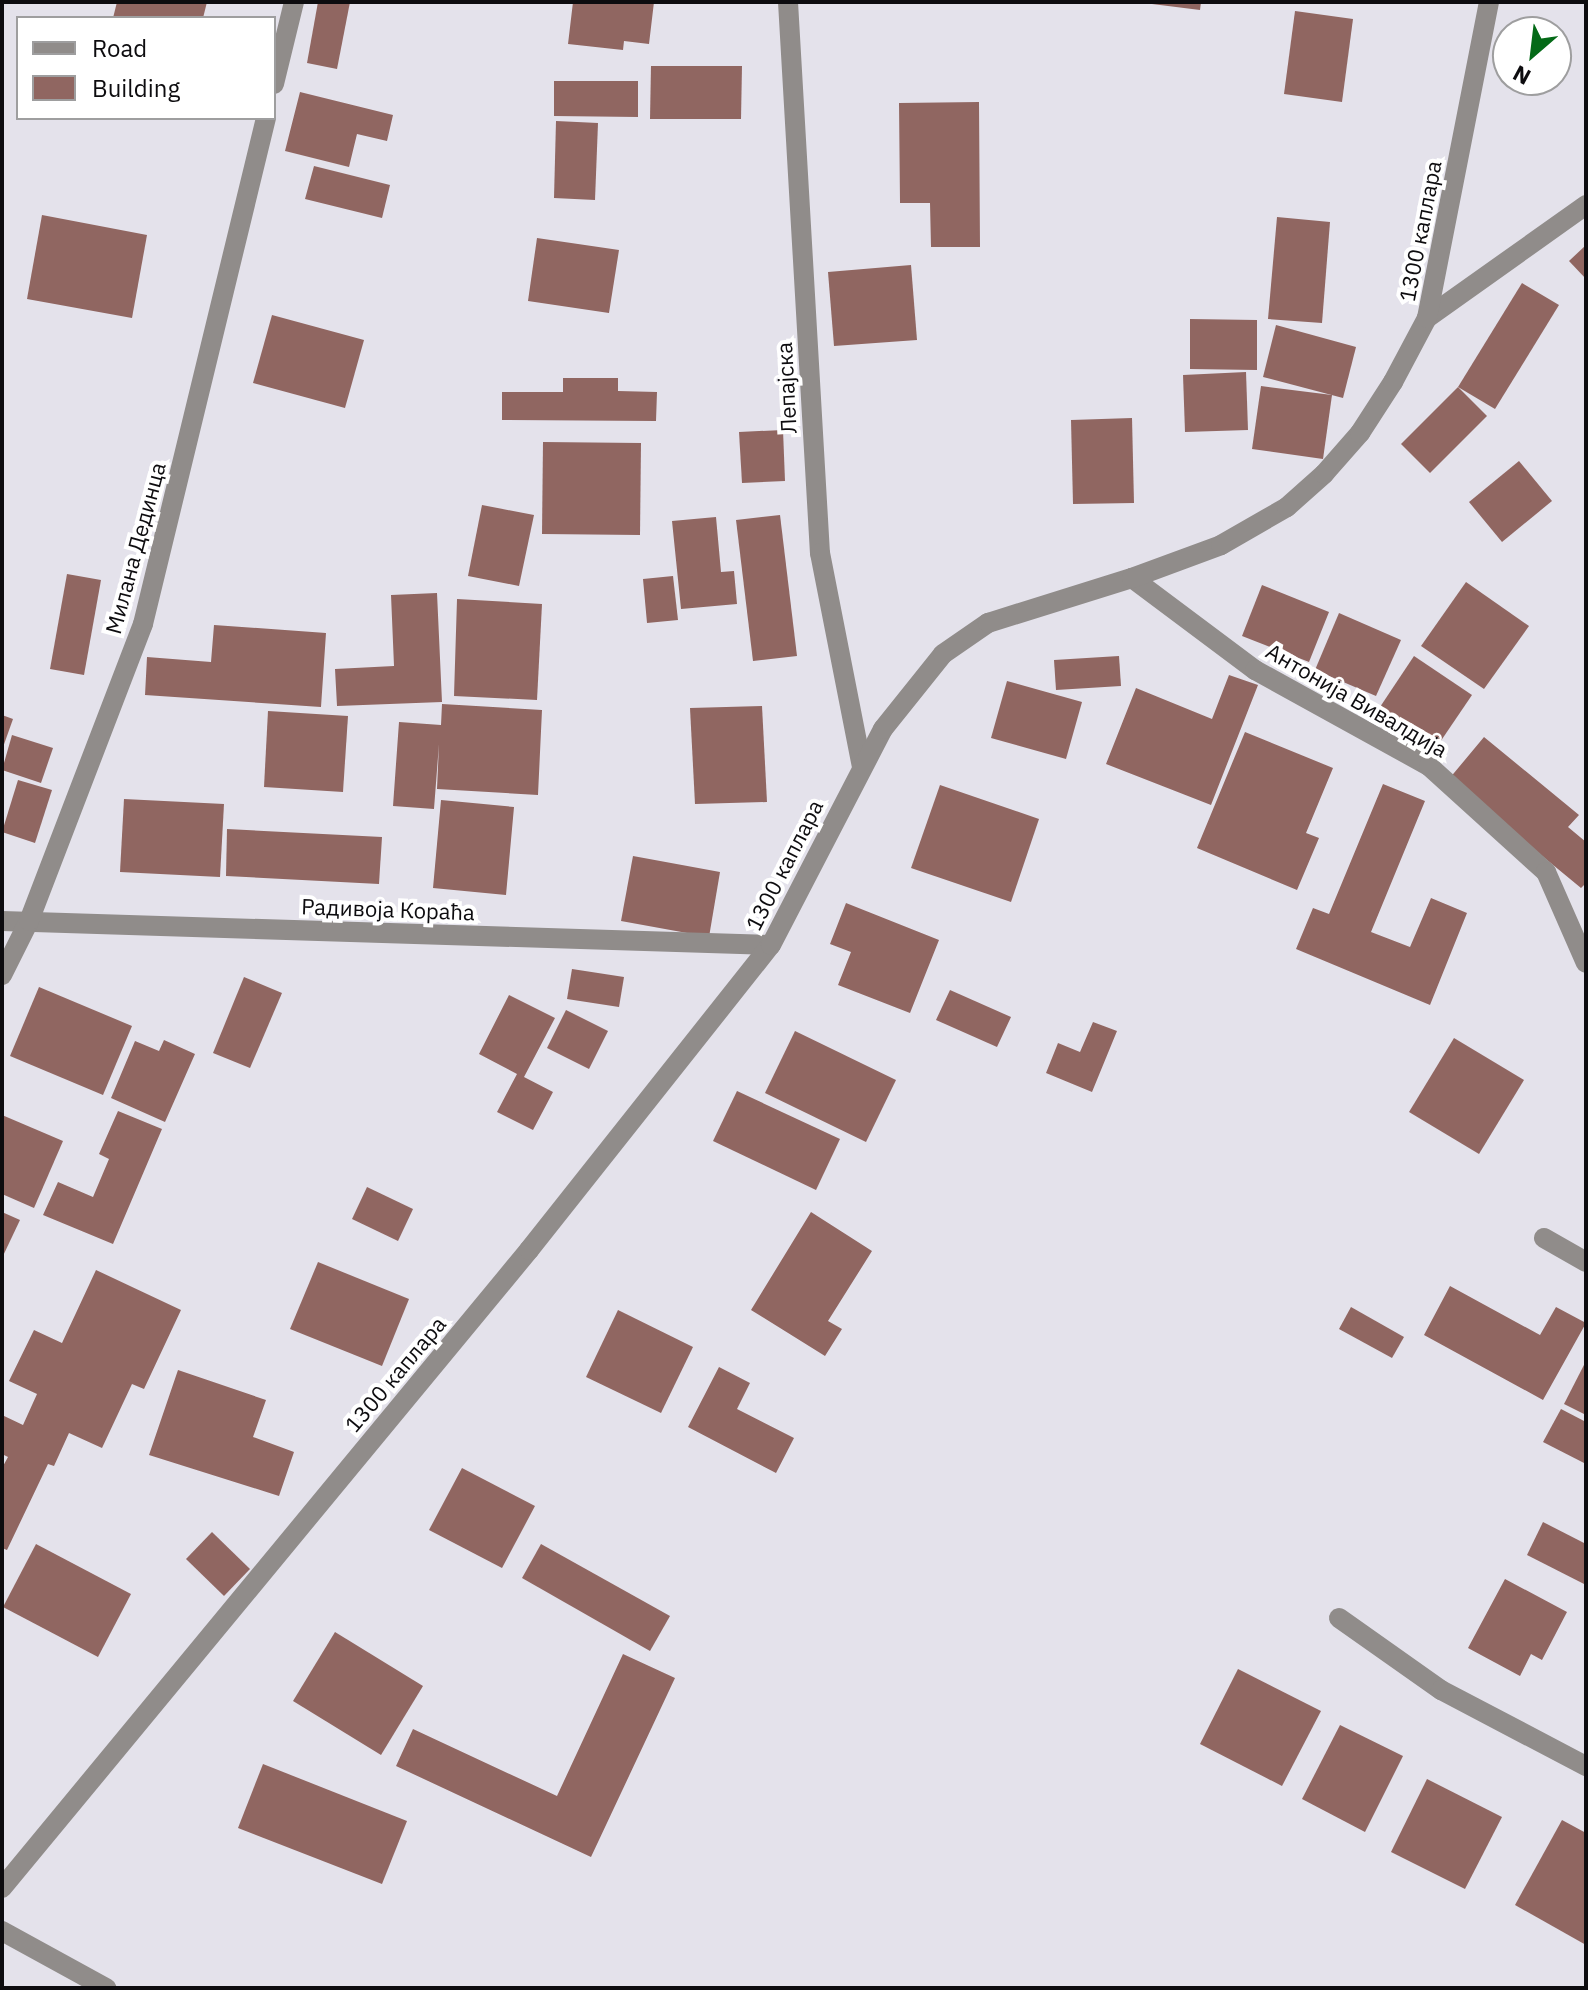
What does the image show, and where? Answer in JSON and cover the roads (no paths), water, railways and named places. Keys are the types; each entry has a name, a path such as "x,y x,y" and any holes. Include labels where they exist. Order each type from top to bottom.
{"street":[{"path":"276,76 294,2"},
{"name":"Лепајска","path":"788,2 820,553 862,767"},
{"name":"1300 каплара","path":"2,1888 529,1250 771,945 883,729 943,654 988,623 1132,578 1221,545 1287,507 1324,474 1360,433 1393,382 1427,318 1489,2"},
{"name":"Милана Дединца","path":"2,975 29,921 143,624 266,120"},
{"path":"1427,318 1586,205"},
{"name":"Антонија Вивалдија","path":"1132,578 1255,670 1429,766 1546,872 1586,963"},
{"name":"Радивоја Кораћа","path":"2,921 771,945"},
{"path":"1544,1238 1586,1262"},
{"path":"1339,1618 1441,1690 1586,1766"},
{"path":"2,1931 106,1988"}]}
